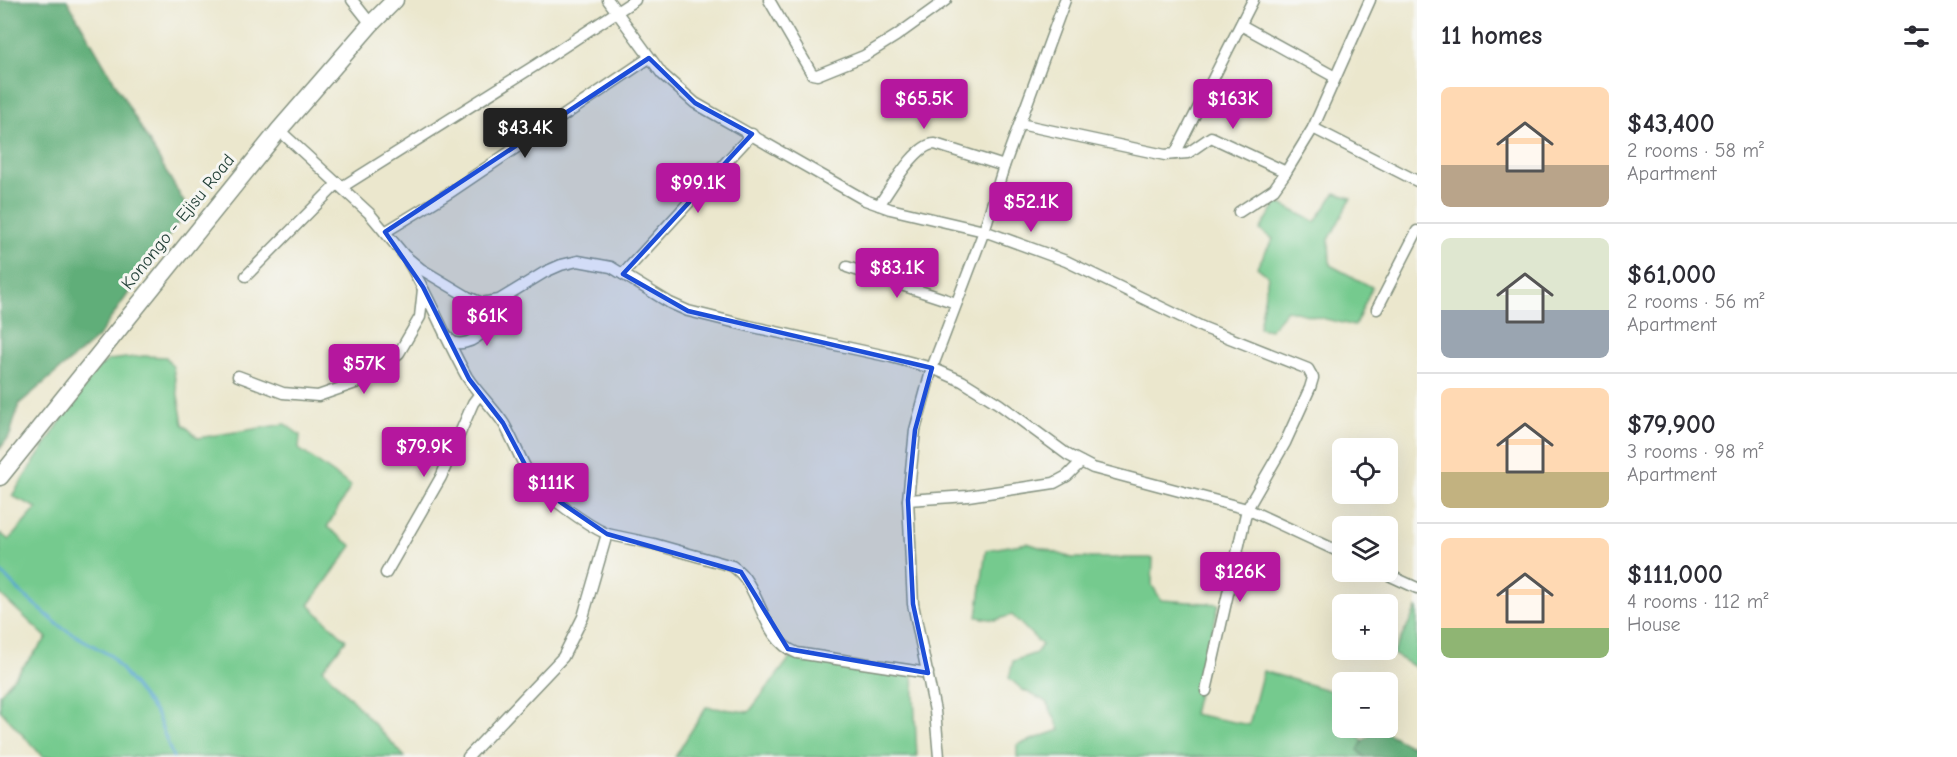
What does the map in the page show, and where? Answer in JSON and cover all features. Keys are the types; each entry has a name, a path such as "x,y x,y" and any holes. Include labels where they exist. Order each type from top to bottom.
{"highway":[{"name":"Konongo - Ejisu Road","path":"0,477 279,129 395,0"}],"street":[{"path":"352,0 371,24"},
{"path":"608,0 662,74 695,103 865,200 984,231 1066,261 1202,327 1308,369 1313,378 1310,388 1285,443 1247,509 1206,691"},
{"path":"246,276 340,185 511,81 634,0"},
{"path":"769,0 812,74 817,75 864,56 946,0"},
{"path":"939,757 935,711 913,604 908,500 915,430 932,368 984,231 1004,166 1065,0"},
{"path":"1175,154 1253,0"},
{"path":"1239,212 1274,189 1286,172 1313,128 1370,0"},
{"path":"1241,25 1335,77"},
{"path":"385,232 449,193 649,58"},
{"path":"1020,124 1165,155 1188,153 1211,137 1286,172"},
{"path":"1313,128 1417,181"},
{"path":"279,129 340,185 404,255 479,395 503,423 536,484 585,521 608,534 654,544 732,566 741,572 767,621 788,649 928,673"},
{"path":"623,274 752,134"},
{"path":"879,205 905,168 929,143 1004,166"},
{"path":"1377,309 1417,231"},
{"path":"404,255 421,269 482,303 499,300 544,272 561,265 578,261 611,267 670,303 688,311 932,368 963,381 1081,462 1116,475 1247,509 1332,548"},
{"path":"847,267 956,303"},
{"path":"238,376 283,393 318,396 364,380 399,353 420,317 423,287"},
{"path":"445,335 453,342 462,343 471,341 479,335 486,327 488,316 482,303"},
{"path":"386,573 441,477 467,415 479,395"},
{"path":"908,500 969,496 1054,483 1067,476 1081,462"},
{"path":"468,757 564,657 583,617 608,534"},
{"path":"1398,579 1417,588"}],"highlighted area":[{"path":"649,58 695,103 752,134 623,274 688,311 932,368 915,430 908,500 913,604 928,673 788,649 741,572 607,534 547,493 531,476 503,423 469,379 423,287 385,232"}],"green space":[{"path":"0,0 67,0 188,209 97,338 19,404 10,435 0,449"},
{"path":"1335,193 1351,198 1329,240 1330,265 1372,287 1355,326 1287,310 1270,330 1259,328 1268,276 1257,267 1273,239 1260,230 1277,202 1315,222"},
{"path":"144,356 166,357 173,367 183,424 198,438 285,424 300,435 299,449 351,486 327,527 352,546 309,605 346,640 323,669 405,757 43,757 0,710 0,694 47,638 0,594 0,533 9,540 37,508 12,496 93,371 109,360"},
{"path":"1027,543 1072,558 1153,558 1152,585 1161,600 1219,604 1193,714 1249,725 1263,671 1332,691 1332,738 1360,738 1363,741 1359,750 1365,757 1017,757 1017,745 1060,730 1047,702 1023,690 1009,678 1013,661 1036,653 1042,645 1012,615 995,620 977,617 986,550"},
{"path":"1417,607 1417,668 1398,657 1398,644"},
{"path":"790,658 913,674 917,757 675,757 706,707 749,712"},
{"path":"1366,738 1396,738 1411,746 1417,740 1417,757 1365,757 1358,750"}],"waterway":[{"path":"0,571 19,591 61,627 111,656 157,715 173,757"}]}
